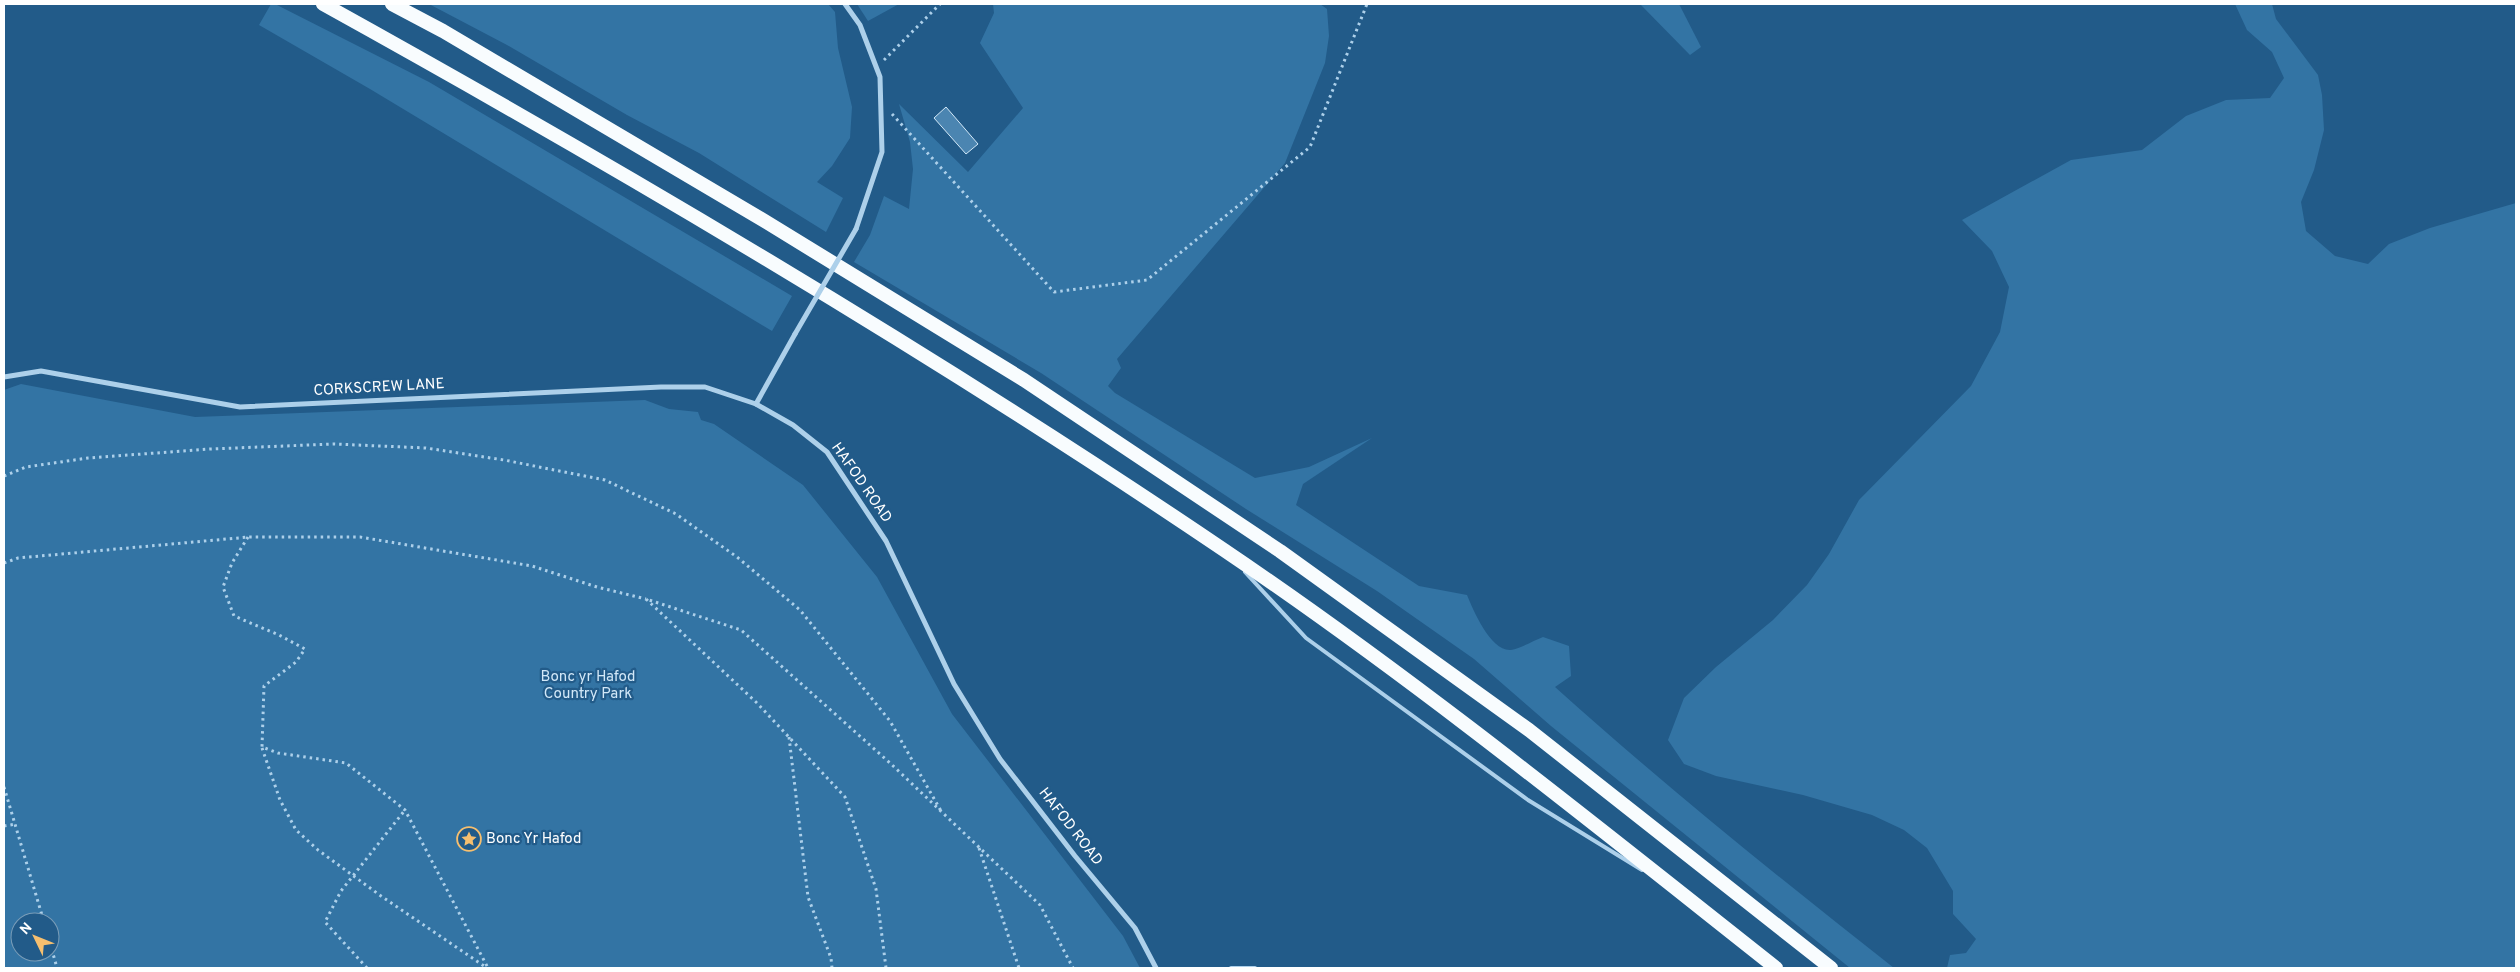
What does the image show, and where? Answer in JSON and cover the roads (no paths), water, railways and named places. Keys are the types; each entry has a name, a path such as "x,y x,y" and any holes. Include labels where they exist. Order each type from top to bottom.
{"highway":[{"path":"323,4 534,121 856,313 1225,550 1434,698 1603,829 1776,968"},
{"path":"392,4 452,36 822,256 1024,380 1280,551 1529,730 1831,968"}],"street":[{"path":"756,404 856,229 882,152 880,77 860,25 845,4"},
{"name":"CORKSCREW LANE","path":"4,377 41,371 240,407 661,387 705,387 756,404"},
{"name":"HAFOD ROAD","path":"756,404 793,425 826,452 857,494 886,541 954,684 1000,759 1075,856 1136,928 1156,968"}],"lane":[{"path":"1225,550 1306,638 1528,800 1686,897"},
{"path":"1231,968 1255,968"}],"place":[{"name":"Bonc Yr Hafod","path":"469,839"}],"park label":[{"name":"Bonc yr Hafod Country Park","path":"588,686"}]}
